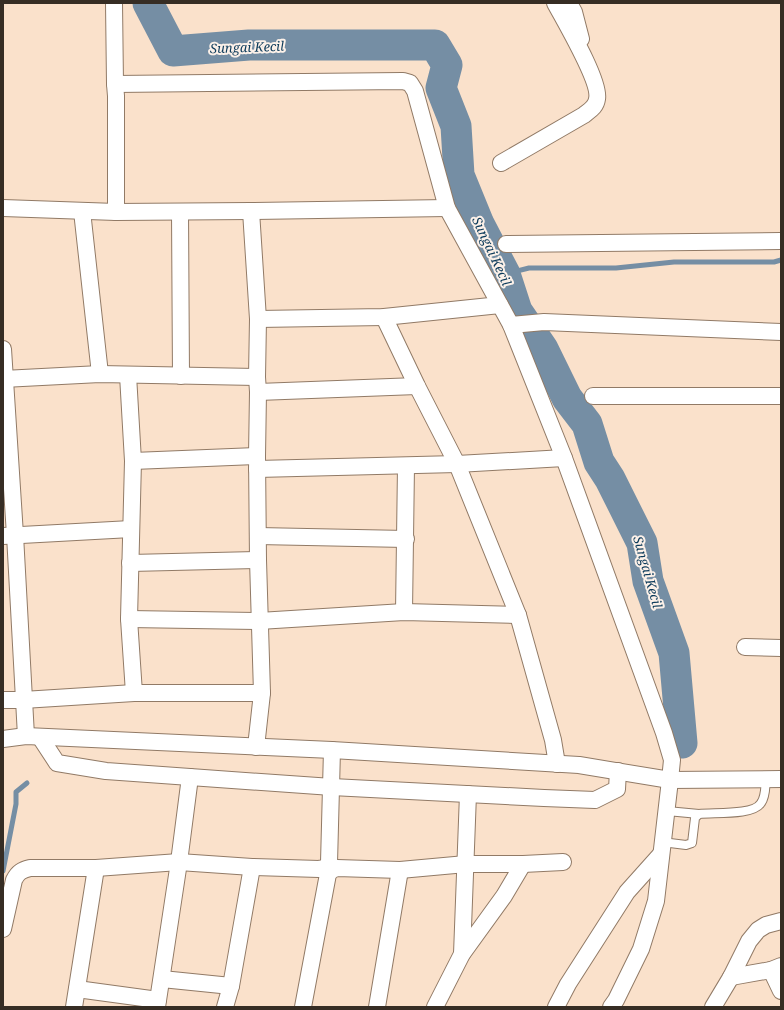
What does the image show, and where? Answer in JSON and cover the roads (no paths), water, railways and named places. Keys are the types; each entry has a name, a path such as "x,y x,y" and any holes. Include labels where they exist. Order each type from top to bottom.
{"street":[{"path":"114,3 116,212"},
{"path":"501,163 584,115 595,106 598,93 585,60 555,3"},
{"path":"569,3 574,12 585,60"},
{"path":"115,84 403,81 410,82 415,91 447,208 500,305 516,325 664,733 672,760 656,901 641,949 616,1000 611,1007"},
{"path":"3,208 116,212 180,212 447,208"},
{"path":"82,210 100,374"},
{"path":"252,211 258,319 258,560 262,693 256,747"},
{"path":"180,212 181,376"},
{"path":"506,244 781,241"},
{"path":"258,319 384,317 500,305"},
{"path":"384,317 457,464 518,615 554,740 557,764"},
{"path":"516,325 544,322 781,332"},
{"path":"3,349 9,536 23,700 33,737 57,763 106,771 332,787 595,800 617,789 618,772"},
{"path":"4,379 100,374 181,376 258,385 417,386"},
{"path":"128,375 133,461 129,619 134,693"},
{"path":"593,396 781,396"},
{"path":"133,461 406,466 564,458"},
{"path":"404,612 406,466"},
{"path":"9,536 131,529"},
{"path":"258,536 406,539"},
{"path":"130,563 258,560"},
{"path":"129,619 259,621 404,612 518,615"},
{"path":"745,647 781,648"},
{"path":"3,700 134,693 262,693"},
{"path":"3,739 33,737 332,750 578,765 670,780 774,779"},
{"path":"3,929 14,880 20,871 30,868 96,868 179,862 252,867 325,868 329,863 332,750"},
{"path":"77,989 157,1004 162,979 190,777"},
{"path":"462,954 468,794"},
{"path":"556,1007 568,984 627,892 662,848"},
{"path":"304,1007 328,874 332,870 337,868 400,870 466,864 563,862"},
{"path":"435,1007 462,954 504,896 523,864"},
{"path":"227,1007 252,867"},
{"path":"74,1007 96,868"},
{"path":"377,1007 400,870"},
{"path":"717,1005 749,941 758,930 766,925 781,921"},
{"path":"731,977 776,968 781,991"},
{"path":"162,979 231,986"}],"lane":[{"path":"667,811 699,814 747,811 760,805 774,779"},
{"path":"662,848 692,843 695,818 699,814"}],"waterway":[{"name":"Sungai Kecil","path":"148,3 173,51 249,45 435,45 447,65 441,88 456,126 459,175 479,224 505,274 517,311 543,349 567,398 587,424 599,462 610,479 642,543 648,581 674,653 682,743"},
{"path":"505,274 529,268 616,268 674,262 774,262 781,260"},
{"path":"3,871 16,804 16,792 27,783"}]}
